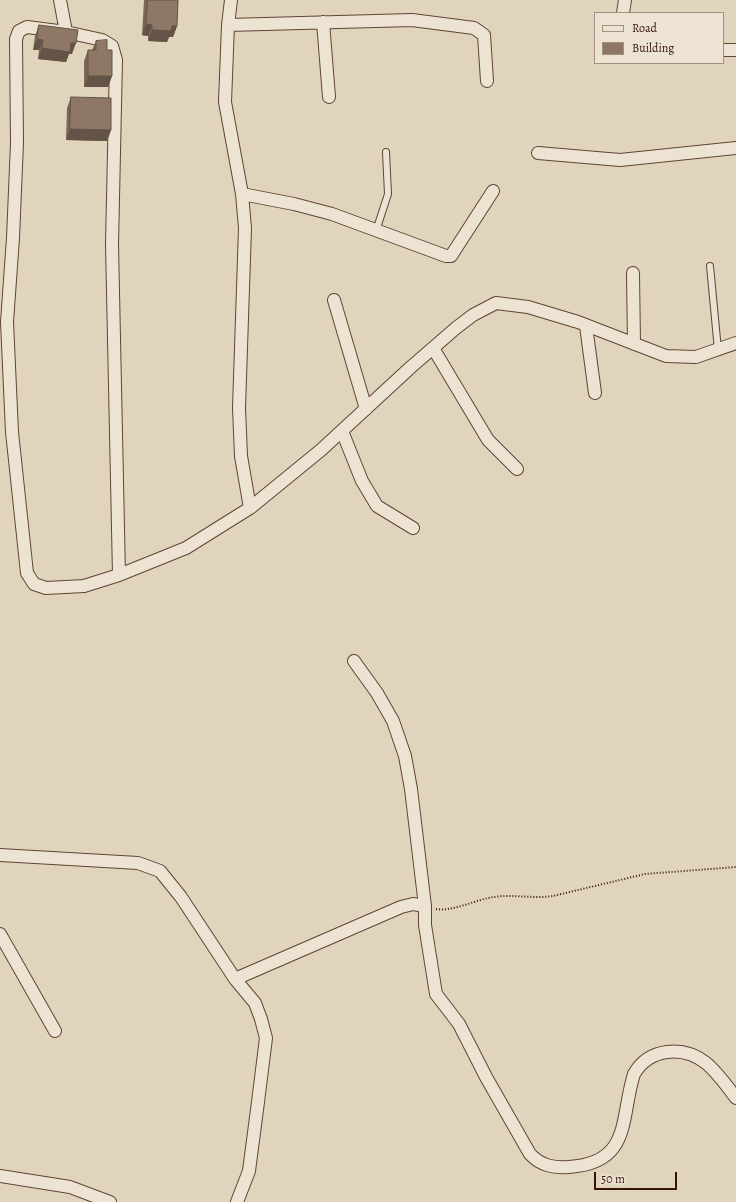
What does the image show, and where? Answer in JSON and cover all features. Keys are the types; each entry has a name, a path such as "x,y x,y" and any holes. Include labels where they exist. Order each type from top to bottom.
{"street":[{"path":"60,0 66,32"},
{"path":"231,0 228,25 225,102 242,194 245,228 239,408 241,456 250,508"},
{"path":"623,12 625,0"},
{"path":"228,25 412,20 474,28 484,35 486,81"},
{"path":"323,22 329,97"},
{"path":"119,575 112,244 116,60 112,46 102,40 66,32 27,27 19,31 16,39 16,143 13,238 7,322 12,432 27,573 34,584 46,588 84,586 119,575 186,548 250,508 342,431 433,348 473,315 496,303 528,307 586,326 666,356 696,357 736,343"},
{"path":"724,50 736,50"},
{"path":"538,153 620,160 736,148"},
{"path":"242,194 294,204 332,214 376,231 451,256 493,191"},
{"path":"633,273 634,344"},
{"path":"334,300 366,409"},
{"path":"586,326 595,393"},
{"path":"433,348 488,440 517,469"},
{"path":"0,428 12,432"},
{"path":"342,431 362,481 377,506 413,528"},
{"path":"354,661 377,693 392,721 405,756 411,789 425,906 425,925 436,994 459,1024 519,1137 530,1154 537,1162 560,1167 580,1166 600,1160 609,1153 619,1140 634,1074 639,1065 646,1059 660,1053 682,1052 696,1056 707,1063 736,1098"},
{"path":"0,855 138,863 160,871 181,897 235,979 254,1003 266,1038 249,1171 237,1202"},
{"path":"235,979 401,907 413,904 425,906"},
{"path":"0,934 55,1031"},
{"path":"0,1176 70,1188 110,1202"}],"lane":[{"path":"376,231 388,194 386,152"},
{"path":"710,266 718,350"}],"path":[{"path":"425,906 440,909 493,897 515,896 538,898 645,874 736,867"}],"building":[{"path":"148,0 178,0 177,26 172,26 171,31 152,30 152,25 146,24"},
{"path":"39,25 78,30 76,43 71,43 70,52 42,48 43,40 37,39"},
{"path":"107,40 107,50 112,50 112,76 88,76 88,50 96,50 96,41"},
{"path":"71,97 111,98 111,130 70,129"}]}
